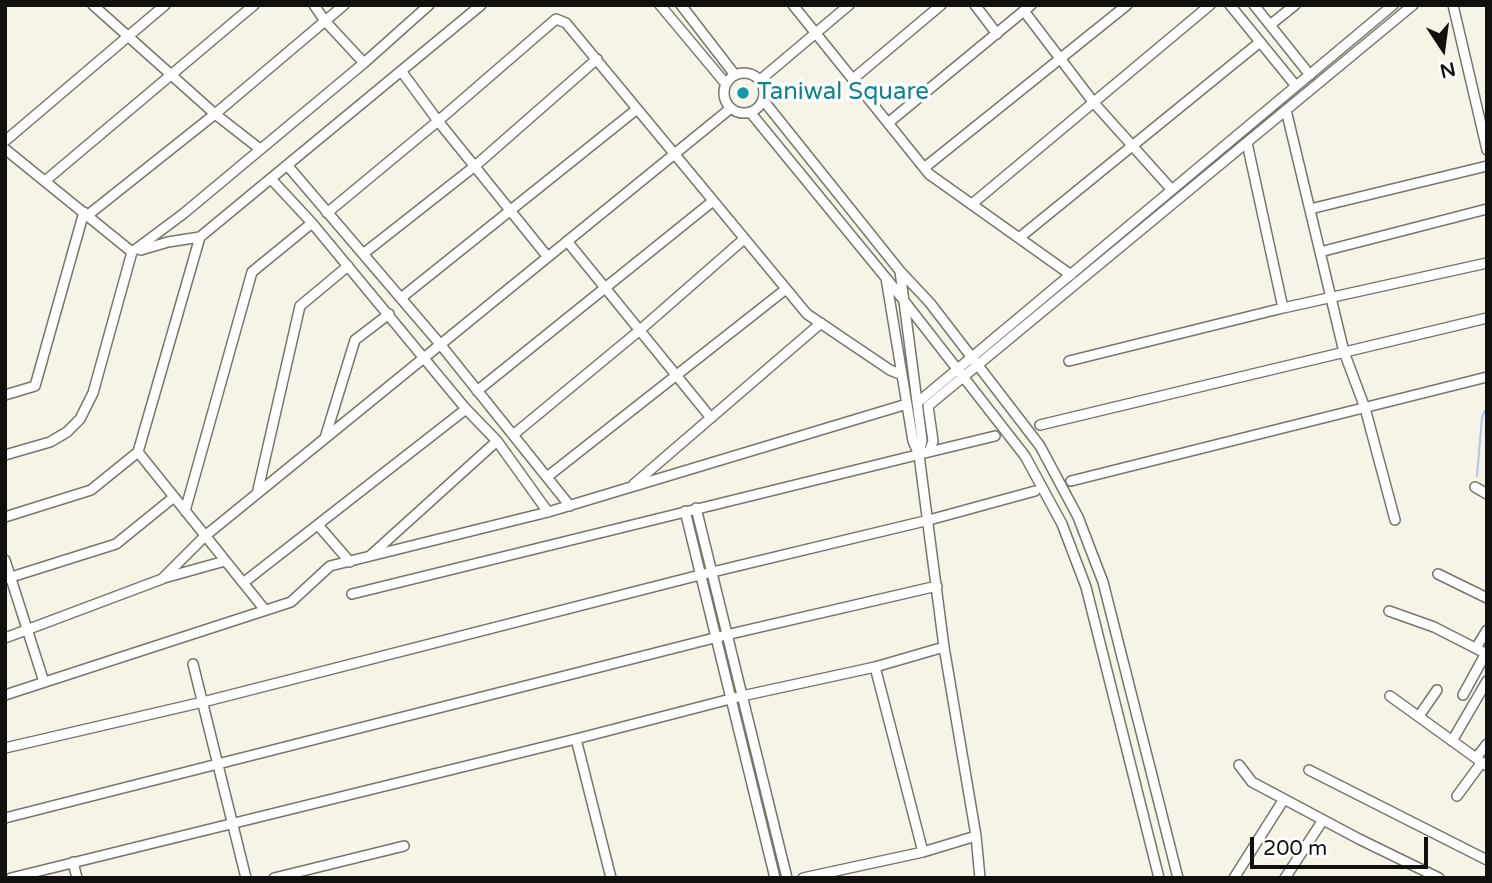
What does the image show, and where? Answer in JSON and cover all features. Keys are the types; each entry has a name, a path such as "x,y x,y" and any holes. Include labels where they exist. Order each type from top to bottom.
{"street":[{"path":"93,5 215,114 260,149"},
{"path":"5,141 165,5"},
{"path":"45,181 254,5"},
{"path":"314,5 325,21 364,63"},
{"path":"5,395 35,386 86,214 215,114 344,5"},
{"path":"5,455 50,442 67,432 84,413 93,393 132,252 183,214 364,63 429,5"},
{"path":"132,252 200,237 481,5"},
{"path":"660,5 726,84"},
{"path":"681,5 735,75"},
{"path":"793,5 929,174 1071,275"},
{"path":"760,80 849,5"},
{"path":"853,79 941,5"},
{"path":"975,5 997,34"},
{"path":"924,168 1127,5"},
{"path":"972,204 1210,5"},
{"path":"1230,5 1296,86"},
{"path":"1254,5 1310,75"},
{"path":"1270,25 1295,5"},
{"path":"924,453 933,440 928,406 961,373 1071,275 1393,5"},
{"path":"975,361 1247,143 1413,5"},
{"path":"1453,5 1487,150"},
{"path":"888,123 1027,8 1094,103 1172,190"},
{"path":"327,213 556,19 566,23 597,59 807,314 902,376"},
{"path":"1019,238 1260,42"},
{"path":"363,254 475,166 597,59"},
{"path":"402,72 547,256"},
{"path":"749,73 760,80 763,100 750,112 742,113 731,108 724,97 726,84 735,75 749,73"},
{"path":"763,100 900,271 930,303 1040,446 1078,516 1103,582 1178,878"},
{"path":"162,579 205,536 731,108"},
{"path":"401,298 637,109"},
{"path":"1286,110 1344,352 1365,408 1395,520"},
{"path":"750,112 903,299 1025,456 1062,524 1086,587 1159,878"},
{"path":"1247,143 1283,308"},
{"path":"5,149 132,252"},
{"path":"287,165 440,344 570,506"},
{"path":"1310,209 1487,166"},
{"path":"272,180 312,223 466,409 497,441 548,512"},
{"path":"477,391 604,286 713,201"},
{"path":"1320,252 1487,209"},
{"path":"185,511 252,272 312,223"},
{"path":"5,517 91,490 138,452 200,237"},
{"path":"513,435 640,330 744,239"},
{"path":"568,240 711,418"},
{"path":"1069,361 1283,308 1487,263"},
{"path":"257,494 300,306 348,266"},
{"path":"900,271 924,453 944,646 976,836 980,878"},
{"path":"886,278 913,442 924,453"},
{"path":"547,477 786,289"},
{"path":"325,438 355,340 389,314"},
{"path":"1040,425 1487,318"},
{"path":"631,487 821,323"},
{"path":"917,403 961,373"},
{"path":"1071,481 1487,377"},
{"path":"5,695 291,602 330,566 570,506 906,404"},
{"path":"243,583 466,409"},
{"path":"352,594 995,436"},
{"path":"369,557 497,441"},
{"path":"138,452 265,610"},
{"path":"1475,487 1487,494"},
{"path":"5,748 203,702 1035,491"},
{"path":"9,578 116,544 174,497"},
{"path":"696,508 712,572 731,699 775,878"},
{"path":"685,511 700,575 742,696 787,878"},
{"path":"318,525 350,562"},
{"path":"5,560 44,682"},
{"path":"5,638 162,579 225,561"},
{"path":"1438,574 1487,598"},
{"path":"5,818 721,636 937,586"},
{"path":"1389,611 1434,627 1486,654 1463,695"},
{"path":"1476,648 1487,630"},
{"path":"11,878 742,696 875,667 944,646"},
{"path":"193,664 246,878"},
{"path":"875,667 923,852"},
{"path":"1452,741 1487,681"},
{"path":"1419,716 1437,690"},
{"path":"1390,696 1481,762"},
{"path":"576,739 611,878"},
{"path":"1457,796 1481,762 1487,744"},
{"path":"1239,765 1252,782 1439,878"},
{"path":"1309,769 1487,860"},
{"path":"1234,878 1284,799"},
{"path":"1285,878 1323,820"},
{"path":"803,878 923,852 976,836"},
{"path":"274,878 404,846"},
{"path":"73,862 77,878"}],"waterway":[{"path":"1477,476 1482,417 1487,407"}],"place":[{"name":"Taniwal Square","path":"743,93"}]}
